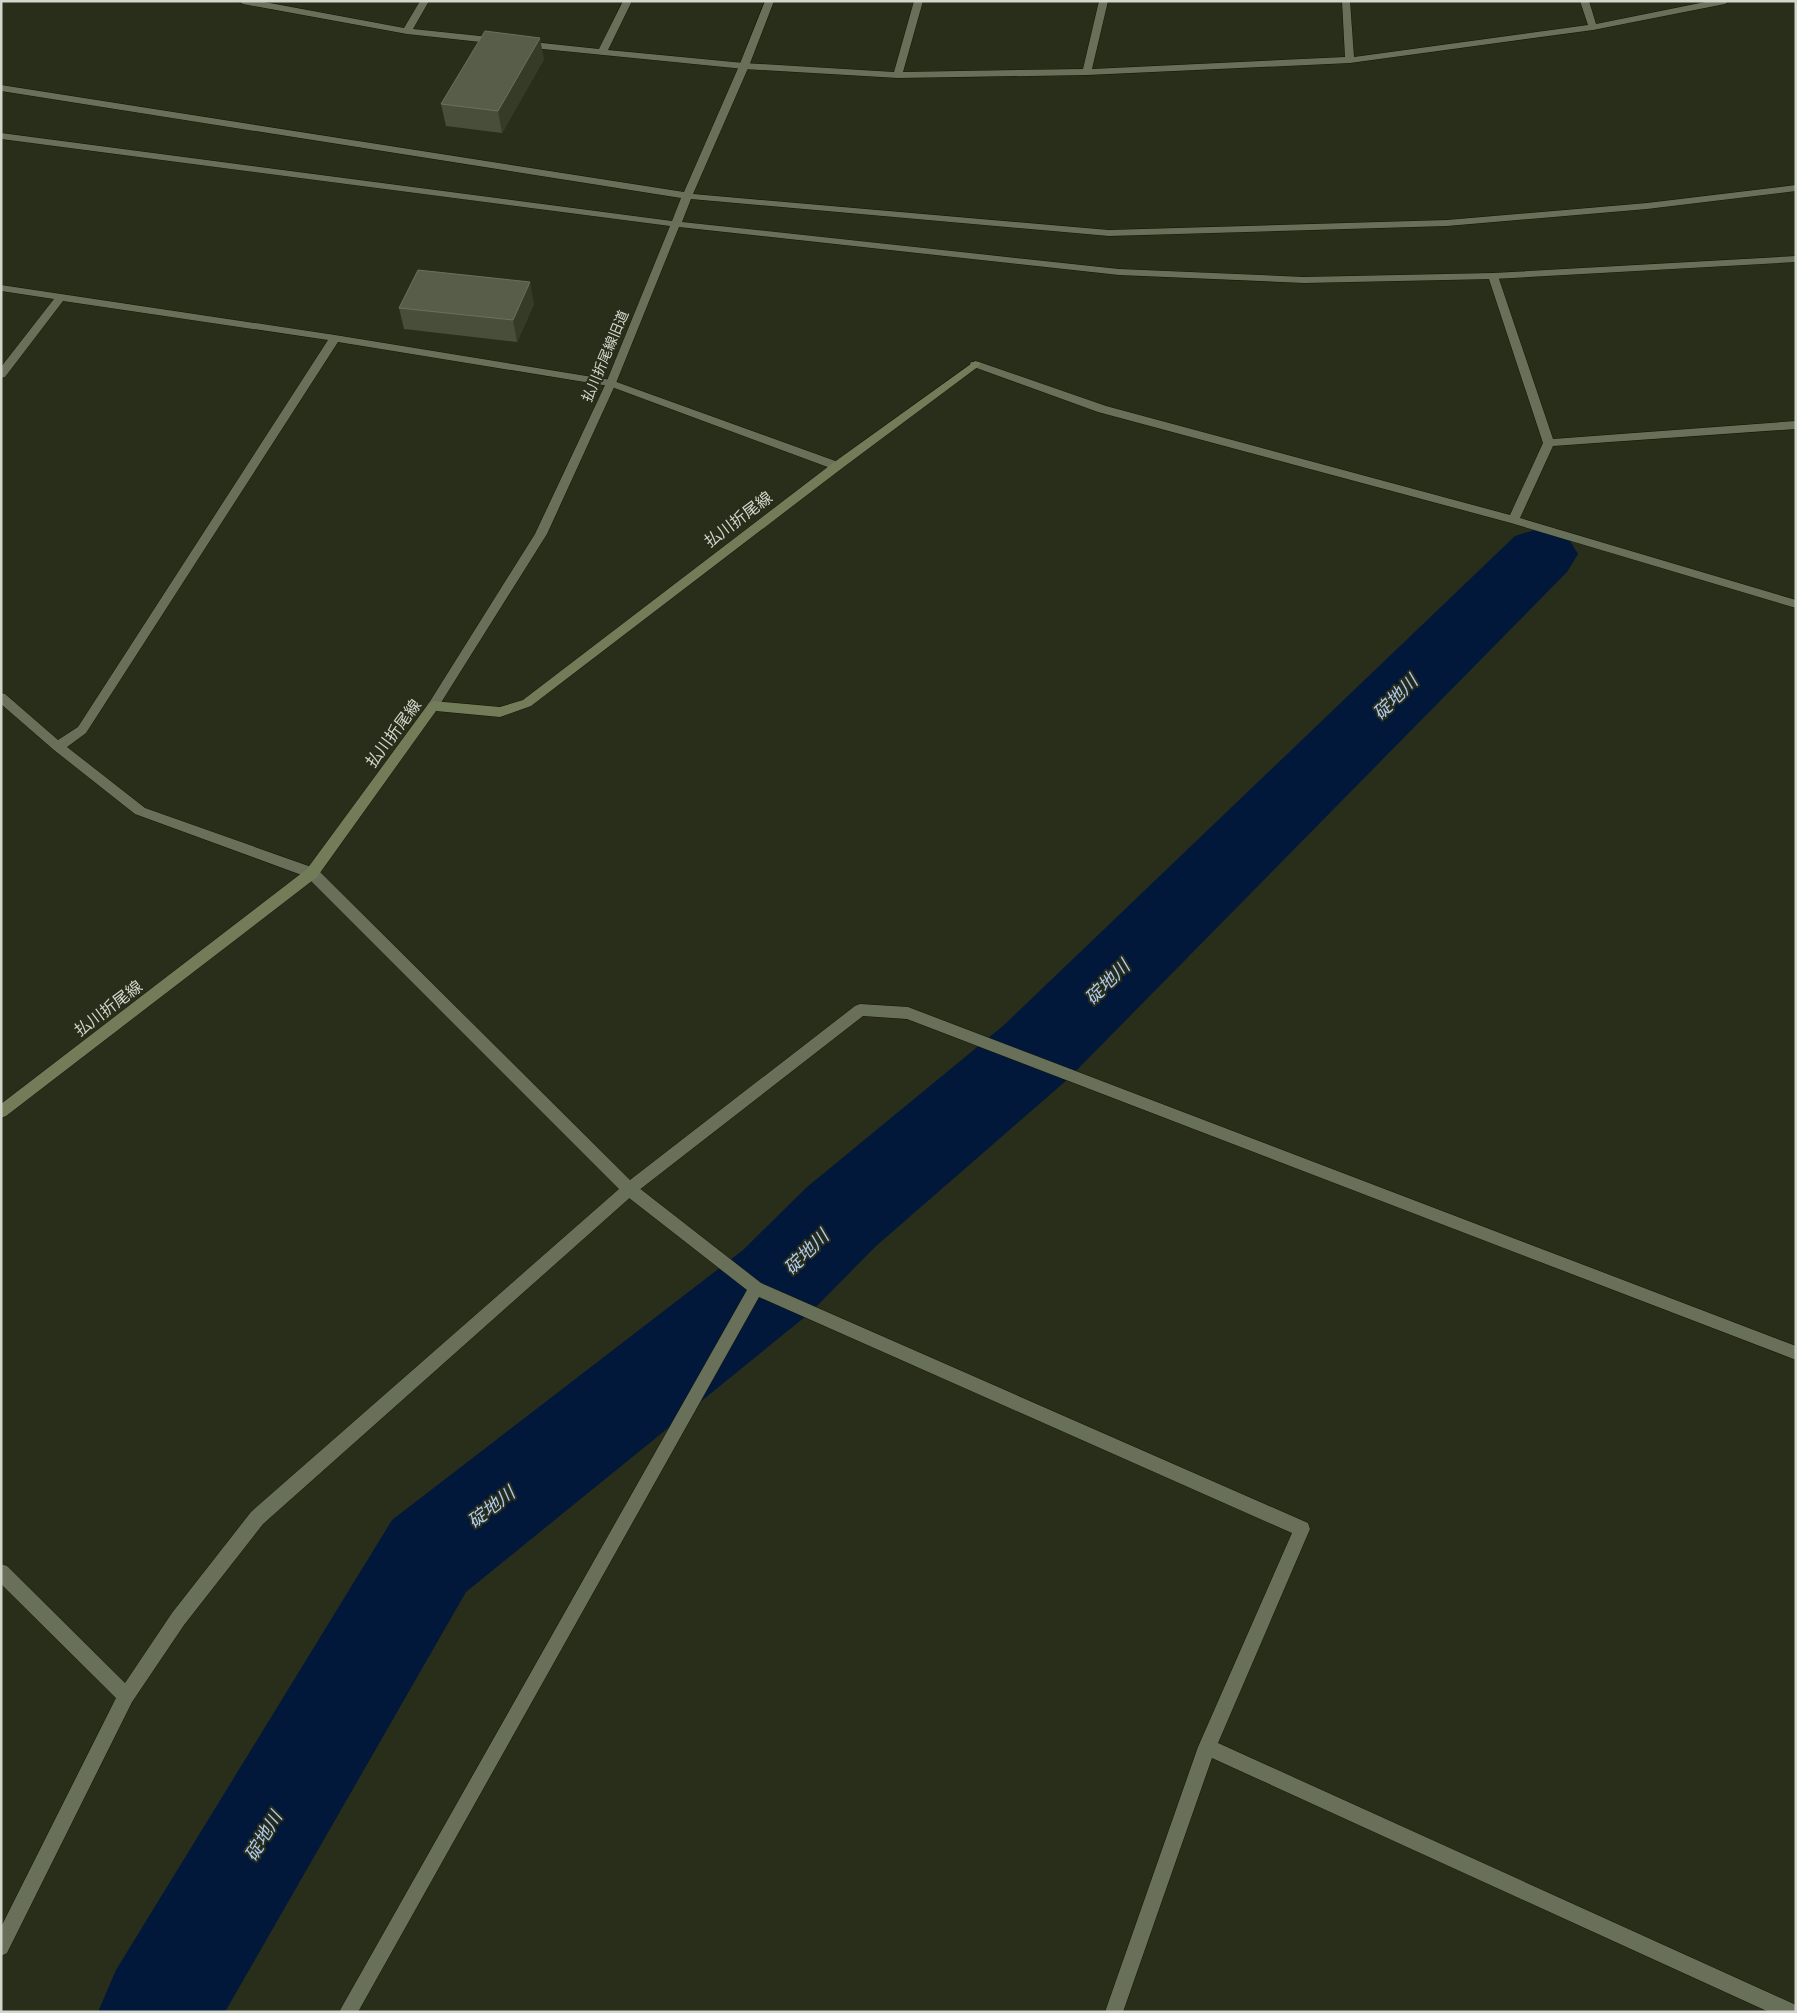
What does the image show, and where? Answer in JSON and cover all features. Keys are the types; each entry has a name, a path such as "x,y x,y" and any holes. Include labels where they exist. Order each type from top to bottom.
{"main road":[{"name":"払川折尾線","path":"1,1112 312,873 433,706 500,712 527,703 837,466 976,364"}],"street":[{"path":"243,1 407,31 602,53 744,66 898,75 1087,72 1350,60 1593,27 1725,1"},
{"path":"407,31 425,1"},
{"path":"602,53 628,1"},
{"name":"払川折尾線旧道","path":"433,706 541,534 611,383 686,196 744,66 770,1"},
{"path":"898,75 919,1"},
{"path":"1087,72 1104,1"},
{"path":"1346,1 1350,60"},
{"path":"1584,1 1593,27"},
{"path":"1,88 686,196 1110,233 1447,223 1647,206 1796,188"},
{"path":"1,136 675,224 1119,272 1304,280 1493,276 1796,259"},
{"path":"1493,276 1549,443 1513,520"},
{"path":"1,288 335,338 611,383 837,466"},
{"path":"1,375 60,298"},
{"path":"58,746 82,730 335,338"},
{"path":"976,364 1102,409 1513,520 1796,604"},
{"path":"1549,443 1796,425"},
{"path":"1,696 58,746 140,811 312,873 629,1189 756,1288 1302,1529 1208,1747 1114,2012"},
{"path":"1,1947 126,1696 178,1619 257,1518 629,1189 860,1010 908,1013 1796,1354"},
{"path":"348,2012 756,1288"},
{"path":"1,1572 126,1696"},
{"path":"1208,1747 1790,2012"}],"building":[{"path":"485,31 540,38 498,111 441,104"},
{"path":"418,270 530,282 513,320 399,308"}],"waterway":[{"name":"碇地川","path":"158,2012 429,1556 777,1281 841,1217 1036,1052 1541,554"}]}
